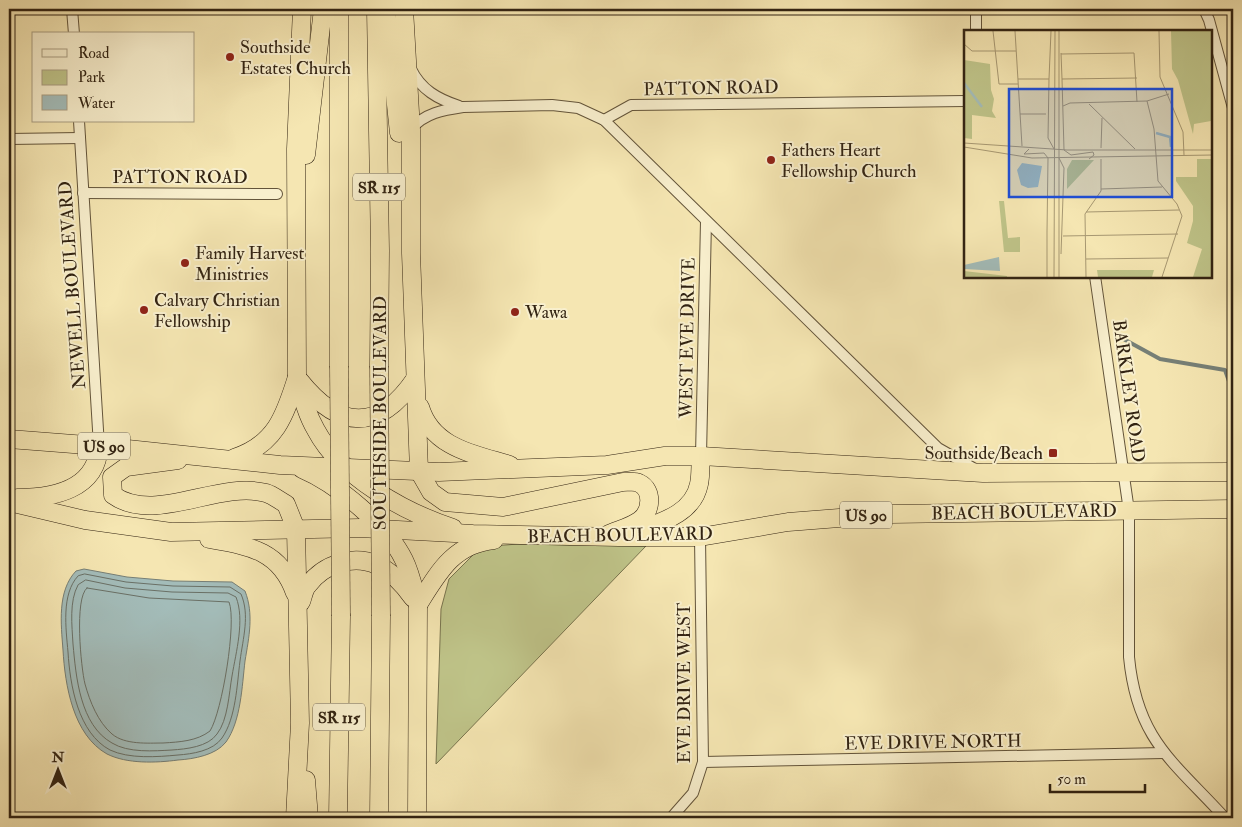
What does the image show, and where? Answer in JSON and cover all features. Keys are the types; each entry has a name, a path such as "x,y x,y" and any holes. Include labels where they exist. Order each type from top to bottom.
{"highway":[{"path":"302,9 296,149 297,376 308,415 316,432 326,446 349,469 375,490 411,512 473,534"},
{"path":"296,238 323,9"},
{"name":"SR 115","path":"338,818 341,616 339,9"},
{"name":"SOUTHSIDE BOULEVARD","path":"376,9 380,251 381,616 379,818"},
{"path":"386,9 411,253"},
{"path":"404,9 411,130 411,253 419,471 431,492 445,502 504,507 623,482 639,483 647,489 650,498 648,509 641,520 612,537"},
{"path":"297,376 313,396 332,411 344,416 358,418 372,417 385,412 397,403 415,379"},
{"path":"230,459 248,454 262,445 272,434 287,408 297,376"},
{"path":"415,379 423,417 429,428 440,438 456,449 524,469"},
{"name":"US 90","path":"9,439 296,466 419,471 607,465 665,456 701,456 983,473 1124,474 1233,472"},
{"path":"9,498 47,497 73,488 85,479 94,466 99,446"},
{"path":"198,456 126,467 112,477 113,495 124,503 150,506 236,491 266,493 286,504 296,530 299,606 300,723 295,818"},
{"path":"612,537 669,519 688,506 699,486 701,456"},
{"path":"296,466 329,485 359,508 382,529 404,560 418,605 416,818"},
{"name":"BEACH BOULEVARD","path":"9,502 85,520 171,532 382,529 473,534 612,537 700,537 788,522 890,514 1233,509"},
{"path":"171,532 247,546 258,550 282,569 292,584 299,606"},
{"path":"418,605 439,571 453,556 485,541 546,536"},
{"path":"299,606 307,586 314,578 336,564 348,561 376,564 388,571 398,579 418,605"},
{"path":"300,723 309,818"}],"street":[{"path":"72,9 74,32"},
{"path":"976,9 976,30"},
{"path":"1204,9 1209,30"},
{"path":"1213,44 1233,108"},
{"path":"406,60 417,80 431,94 463,107"},
{"name":"PATTON ROAD","path":"604,120 631,105 964,100"},
{"path":"411,130 427,116 448,109 463,107 552,105 578,108 604,120 938,448 983,473"},
{"name":"NEWELL BOULEVARD","path":"79,122 99,446"},
{"path":"9,139 80,138"},
{"name":"PATTON ROAD","path":"83,193 276,194"},
{"name":"WEST EVE DRIVE","path":"701,456 706,220"},
{"name":"BARKLEY ROAD","path":"1095,278 1130,511 1128,657 1131,678 1143,719 1150,735 1164,753 1225,818"},
{"name":"EVE DRIVE WEST","path":"671,818 693,793 702,762 700,537"},
{"name":"EVE DRIVE NORTH","path":"702,762 1164,753"}],"green space":[{"path":"518,544 646,546 436,764 441,609 449,579 481,547"}],"water":[{"path":"84,569 127,577 173,581 232,582 245,591 248,600 250,626 240,703 231,734 226,742 217,750 191,759 160,762 123,760 107,754 95,746 86,735 73,708 69,693 64,664 61,619 63,598 70,579 76,571"}],"waterway":[{"path":"1118,336 1160,359 1225,370 1230,384 1229,445"}],"place":[{"name":"Southside Estates Church","path":"230,57"},
{"name":"Fathers Heart Fellowship Church","path":"771,160"},
{"name":"Family Harvest Ministries","path":"185,263"},
{"name":"Calvary Christian Fellowship","path":"144,310"},
{"name":"Wawa","path":"515,312"},
{"name":"Southside/Beach","path":"1053,453"}]}
